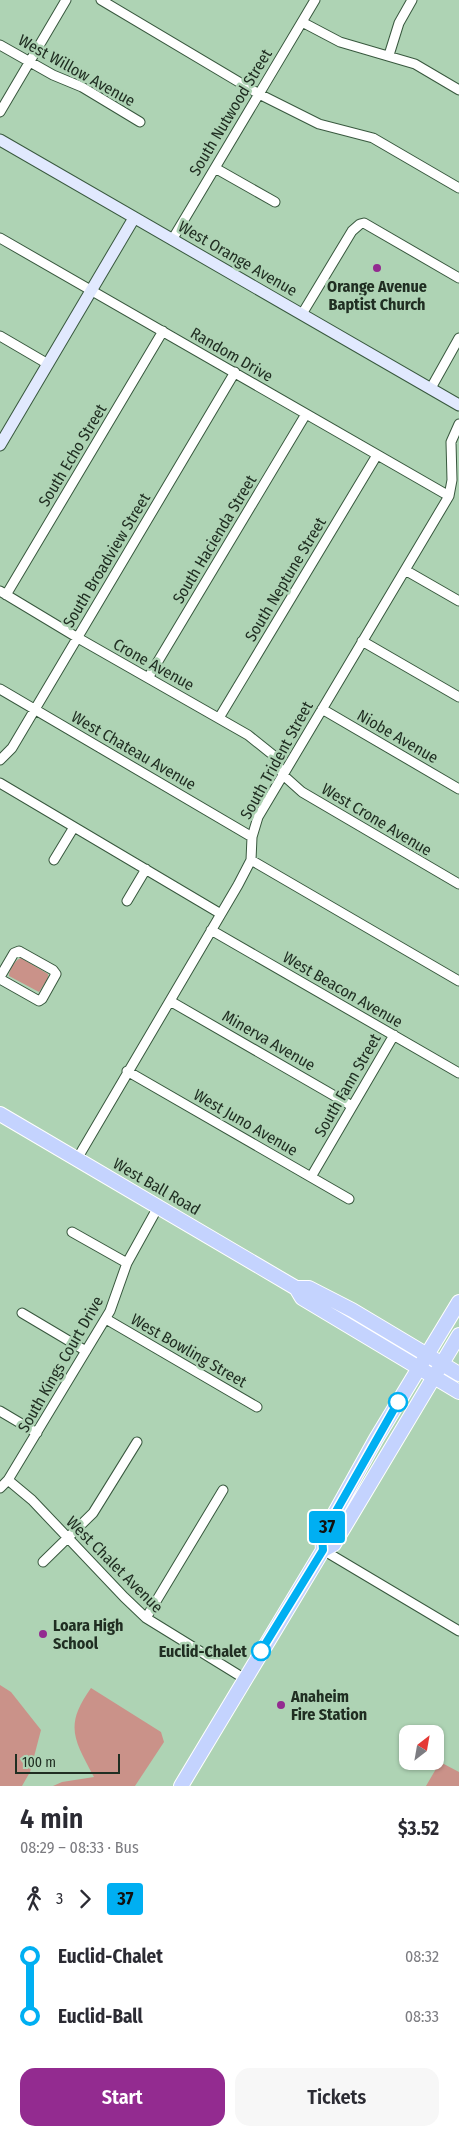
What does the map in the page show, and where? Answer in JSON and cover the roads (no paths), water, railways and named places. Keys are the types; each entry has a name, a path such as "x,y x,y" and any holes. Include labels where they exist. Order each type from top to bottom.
{"main road":[{"name":"West Ball Road","path":"0,1114 296,1288 302,1298 459,1392"},
{"name":"West Ball Road","path":"296,1288 309,1288 352,1310 459,1374"},
{"path":"323,1550 322,1536 376,1439 459,1302"},
{"path":"182,1786 323,1550 334,1544 459,1335"}],"street":[{"path":"0,112 66,0"},
{"path":"102,0 259,94 319,124 373,138 459,188"},
{"name":"South Nutwood Street","path":"172,240 315,0"},
{"path":"389,55 399,23 412,0"},
{"path":"302,22 340,42 415,64 458,87"},
{"name":"West Willow Avenue","path":"0,45 53,75 82,87 140,122"},
{"name":"West Orange Avenue","path":"0,140 459,405"},
{"path":"215,168 275,202"},
{"path":"0,445 134,218"},
{"path":"302,314 352,231 364,223 459,278"},
{"name":"Random Drive","path":"0,238 449,496"},
{"name":"South Echo Street","path":"3,593 163,331"},
{"path":"0,336 48,364"},
{"path":"431,388 459,338"},
{"name":"South Broadview Street","path":"0,760 12,748 36,709 234,372"},
{"name":"South Hacienda Street","path":"148,678 306,414"},
{"name":"South Trident Street","path":"77,1159 252,860 252,836 258,817 449,496 452,480 451,442 459,424"},
{"name":"South Neptune Street","path":"219,718 377,455"},
{"path":"406,570 459,601"},
{"name":"Crone Avenue","path":"3,593 248,735 273,755 283,775"},
{"path":"362,641 459,697"},
{"name":"West Chateau Avenue","path":"0,689 252,836"},
{"name":"Niobe Avenue","path":"322,710 459,789"},
{"name":"West Crone Avenue","path":"283,775 302,792 459,884"},
{"path":"0,783 221,914"},
{"path":"54,860 74,827"},
{"path":"252,860 459,981"},
{"path":"127,901 146,869"},
{"name":"West Beacon Avenue","path":"212,930 459,1074"},
{"path":"19,951 53,970 56,974 40,1000 0,978 14,954 19,951"},
{"name":"Minerva Avenue","path":"170,1001 352,1106"},
{"name":"South Fann Street","path":"312,1177 394,1035"},
{"name":"West Juno Avenue","path":"127,1071 349,1198"},
{"name":"South Kings Court Drive","path":"8,1480 106,1319 114,1303 126,1263 158,1207"},
{"path":"72,1232 126,1263"},
{"path":"22,1313 86,1351"},
{"name":"West Bowling Street","path":"106,1319 257,1408"},
{"path":"0,1411 37,1433"},
{"path":"43,1562 97,1508 137,1442"},
{"path":"0,1488 8,1480"},
{"name":"West Chalet Avenue","path":"8,1480 32,1500 124,1598 146,1618 245,1679"},
{"path":"146,1618 223,1490"},
{"path":"323,1550 459,1631"}],"place":[{"name":"Orange Avenue Baptist Church","path":"377,268"},
{"name":"Loara High School","path":"43,1634"},
{"name":"Euclid-Chalet","path":"261,1651"},
{"name":"Anaheim Fire Station","path":"281,1705"}]}
